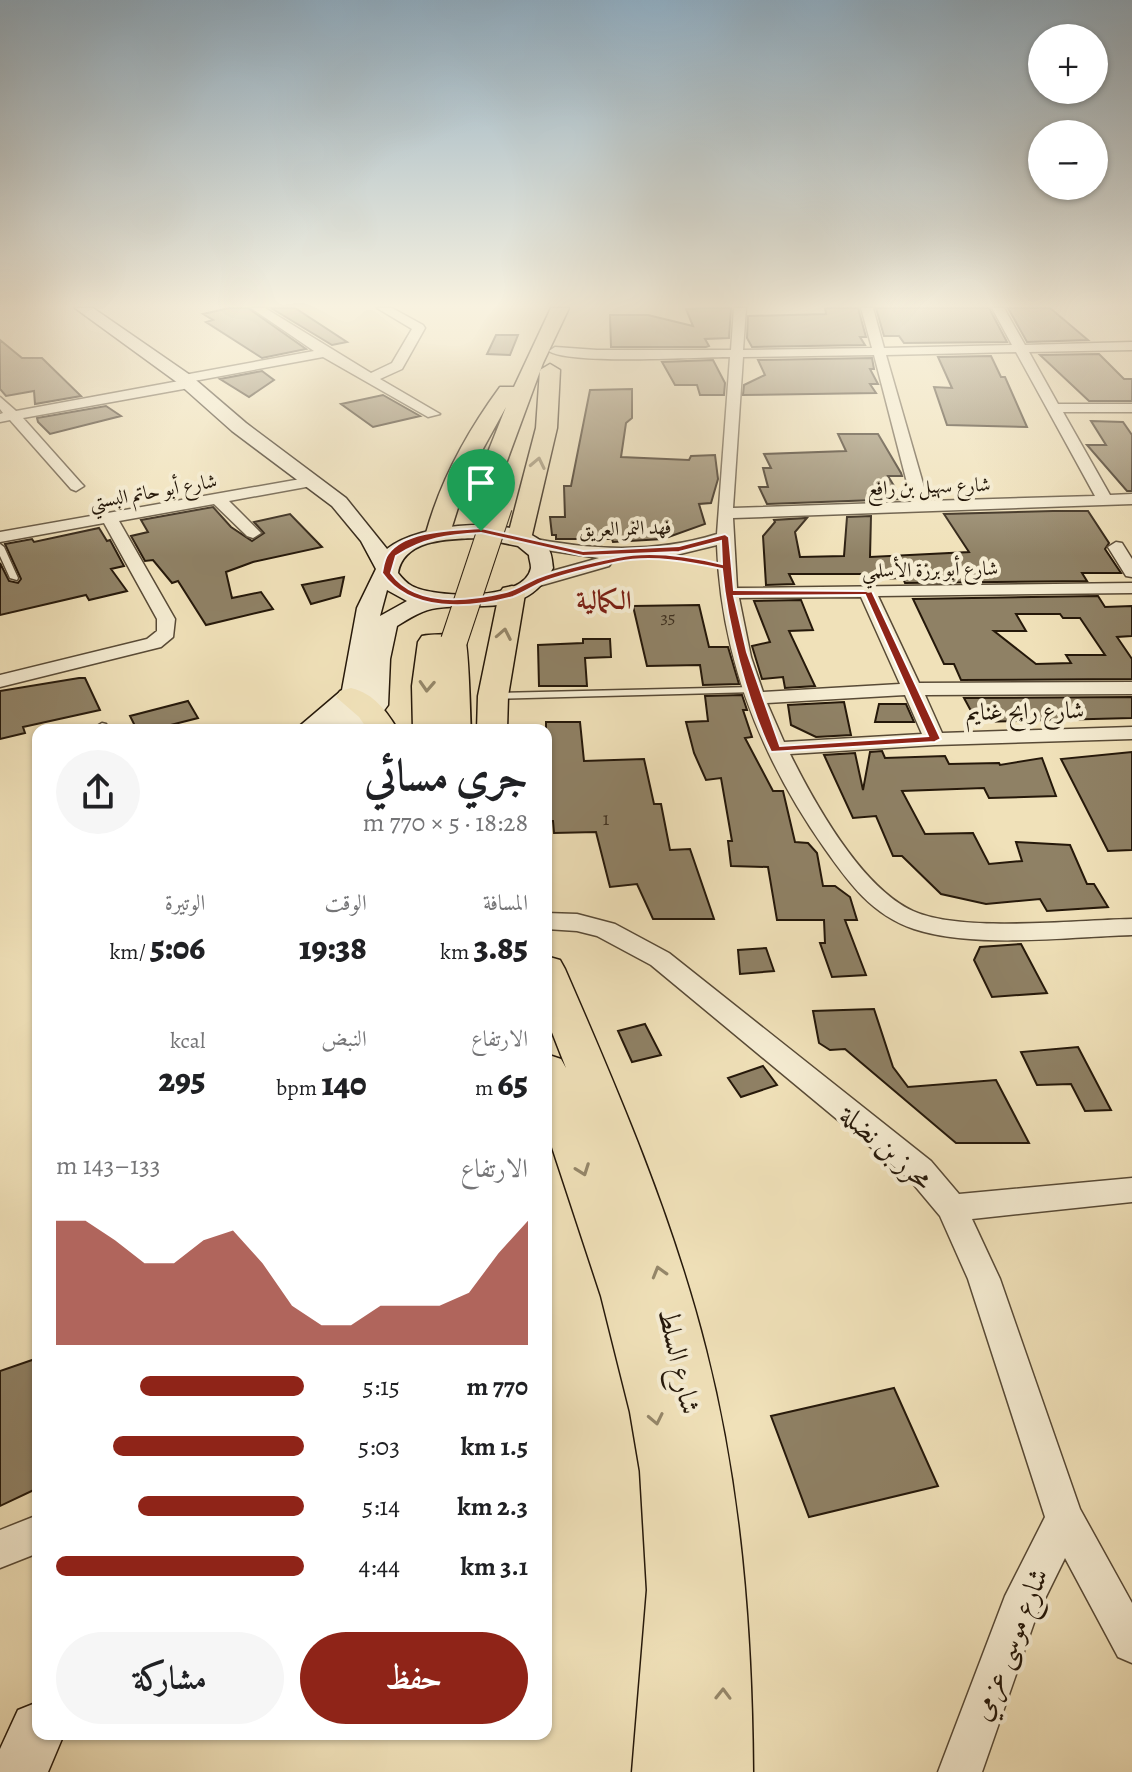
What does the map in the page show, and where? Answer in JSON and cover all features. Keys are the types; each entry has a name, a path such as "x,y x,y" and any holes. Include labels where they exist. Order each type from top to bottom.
{"main road":[{"path":"197,391 239,427 339,502 371,539 386,570 403,591 438,601"},
{"path":"368,713 358,685 371,601 392,555 401,547 432,535 467,452 495,407 513,391"},
{"path":"428,724 427,686 443,642 461,545 488,507 534,391"},
{"path":"522,541 553,391"},
{"path":"351,516 384,529 432,535 481,531 522,541 539,554 543,565 522,588 493,696 492,724"},
{"path":"349,724 375,705 377,659 386,622 414,606 438,601 489,600 522,588"},
{"path":"443,642 452,673 456,724"},
{"path":"330,724 368,713"},
{"name":"شارع السلط","path":"552,985 647,1233 680,1350 703,1463 716,1555 723,1681 721,1772"},
{"name":"شارع السلط","path":"552,1087 611,1252 645,1367 668,1476 675,1533 676,1598 664,1772"},
{"path":"19,1772 33,1740"}],"street":[{"path":"8,417 143,391"},
{"path":"393,391 433,414"},
{"path":"735,391 725,537 729,593 754,694 775,749 809,810 841,855 877,898 904,918 947,929 1132,927"},
{"path":"890,391 921,506"},
{"path":"1043,391 1105,500"},
{"path":"0,401 8,417 76,486"},
{"path":"1053,408 1132,408"},
{"name":"شارع أبو حاتم البستي","path":"0,537 312,482"},
{"name":"شارع سهيل بن رافع","path":"727,513 1132,499"},
{"path":"219,500 253,533"},
{"path":"0,681 154,643 166,633 166,619 109,518"},
{"name":"فهد النمر العريق","path":"522,588 593,564 688,548 725,537"},
{"name":"فهد النمر العريق","path":"522,541 583,554 690,558 727,568"},
{"path":"1116,547 1132,572"},
{"name":"شارع أبو برزة الأسلمي","path":"729,593 1132,588"},
{"path":"868,593 935,739"},
{"path":"754,694 912,689 1132,688"},
{"name":"شارع رابح غنايم","path":"775,749 935,739 1132,733"},
{"name":"محرز بن نضلة","path":"552,922 603,928 630,939 660,959 920,1170 952,1208 989,1293 1064,1518 1132,1643"},
{"path":"952,1208 1132,1190"},
{"name":"شارع موسى عزمي","path":"960,1772 1019,1610 1064,1518"},
{"path":"0,1549 32,1536"}],"lane":[{"path":"0,547 14,578"},
{"path":"493,696 754,694"}],"building":[{"path":"1,391 76,391 81,396 35,404 34,391 6,396"},
{"path":"239,391 258,391 249,397"},
{"path":"590,391 632,391 632,418 626,423 621,457 689,460 691,456 715,455 718,479 711,503 699,504 705,524 663,539 613,542 612,539 556,539 556,535 552,535 550,517 565,517 564,486 571,486"},
{"path":"699,391 724,391 724,395 700,395"},
{"path":"743,391 876,393 743,395"},
{"path":"935,391 1011,391 1027,427 947,425"},
{"path":"1078,391 1132,391 1132,401 1089,401"},
{"path":"383,395 420,416 373,427 341,404"},
{"path":"106,406 121,416 50,434 37,418"},
{"path":"1091,421 1123,422 1132,435 1132,491 1127,491 1087,445 1106,445"},
{"path":"838,434 878,434 901,473 902,476 888,476 902,499 767,504 759,487 768,487 763,468 771,468 764,454 846,451"},
{"path":"213,507 231,527 252,541 264,533 254,522 290,514 322,547 253,562 226,572 232,598 261,592 273,609 206,625 178,581 172,583 153,560 145,561 131,536 148,532 141,520"},
{"path":"1088,511 1109,543 1105,549 1121,573 1082,573 1087,581 905,583 903,578 877,579 874,574 789,574 794,584 766,585 763,536 774,520 807,518 795,532 800,557 844,556 847,517 871,516 870,557 969,552 944,514"},
{"path":"99,528 107,541 110,540 124,566 111,569 127,591 89,600 86,595 0,615 0,563 9,581 18,583 21,579 5,544 32,539 34,542"},
{"path":"344,577 340,596 311,604 302,585"},
{"path":"1098,596 1105,607 1132,606 1132,636 1117,637 1132,659 1132,679 961,680 954,664 944,664 913,599","holes":["1016,614 1060,614 1063,618 1080,618 1105,655 1066,655 1071,663 1036,664 994,631 1026,631"]},
{"path":"801,600 813,630 789,631 815,686 785,688 783,677 762,679 752,646 770,642 754,601"},
{"path":"699,605 709,647 728,647 739,684 703,685 700,665 647,666 633,606"},
{"path":"583,639 610,639 611,657 585,658 587,686 539,686 538,645 583,643"},
{"path":"85,678 100,710 32,724 23,727 25,733 0,739 0,691"},
{"path":"742,695 747,710 743,710 752,737 745,738 773,791 783,791 795,842 808,843 817,853 823,886 835,886 850,897 857,920 845,920 866,975 832,977 820,943 825,943 824,920 777,920 768,867 731,866 728,841 732,841 721,778 706,780 694,753 686,722 708,721 705,696"},
{"path":"1132,697 1132,718 977,722 964,698"},
{"path":"188,701 198,718 174,724 134,724 130,716"},
{"path":"844,702 851,735 816,737 791,725 788,705"},
{"path":"879,704 906,704 914,722 875,722"},
{"path":"580,722 584,761 644,759 654,804 661,804 670,850 690,849 714,919 653,919 637,884 610,887 596,832 554,833 552,724 546,724"},
{"path":"882,751 885,758 945,756 949,764 1000,765 1042,758 1056,796 989,798 984,788 902,791 925,834 973,833 989,864 1022,861 1016,842 1070,845 1087,884 1094,884 1108,907 1047,911 1040,899 986,904 941,894 902,856 893,856 876,816 853,818 824,755 855,753 863,790 870,752"},
{"path":"1132,752 1132,850 1108,851 1061,759"},
{"path":"1021,944 1047,993 992,997 974,960 980,947"},
{"path":"766,948 774,971 740,974 738,950"},
{"path":"874,1009 893,1067 908,1087 996,1080 1029,1143 956,1143 845,1049 830,1050 819,1043 813,1011"},
{"path":"645,1024 661,1055 632,1062 618,1031"},
{"path":"1078,1047 1111,1110 1085,1111 1071,1084 1037,1085 1021,1052"},
{"path":"763,1066 777,1085 741,1097 728,1078"},
{"path":"32,1360 32,1491 0,1506 0,1371"},
{"path":"894,1388 938,1486 809,1517 771,1416"}],"district":[{"name":"الكمالية","path":"604,600"}],"route":[{"path":"481,531 438,533 414,540 392,555 386,573 395,585 413,595 438,601 464,602 512,594 533,582 621,559 673,557 727,568 729,593 730,604 742,652 775,749 935,739 868,593 729,593 725,537 688,548 583,554 481,531"}]}
